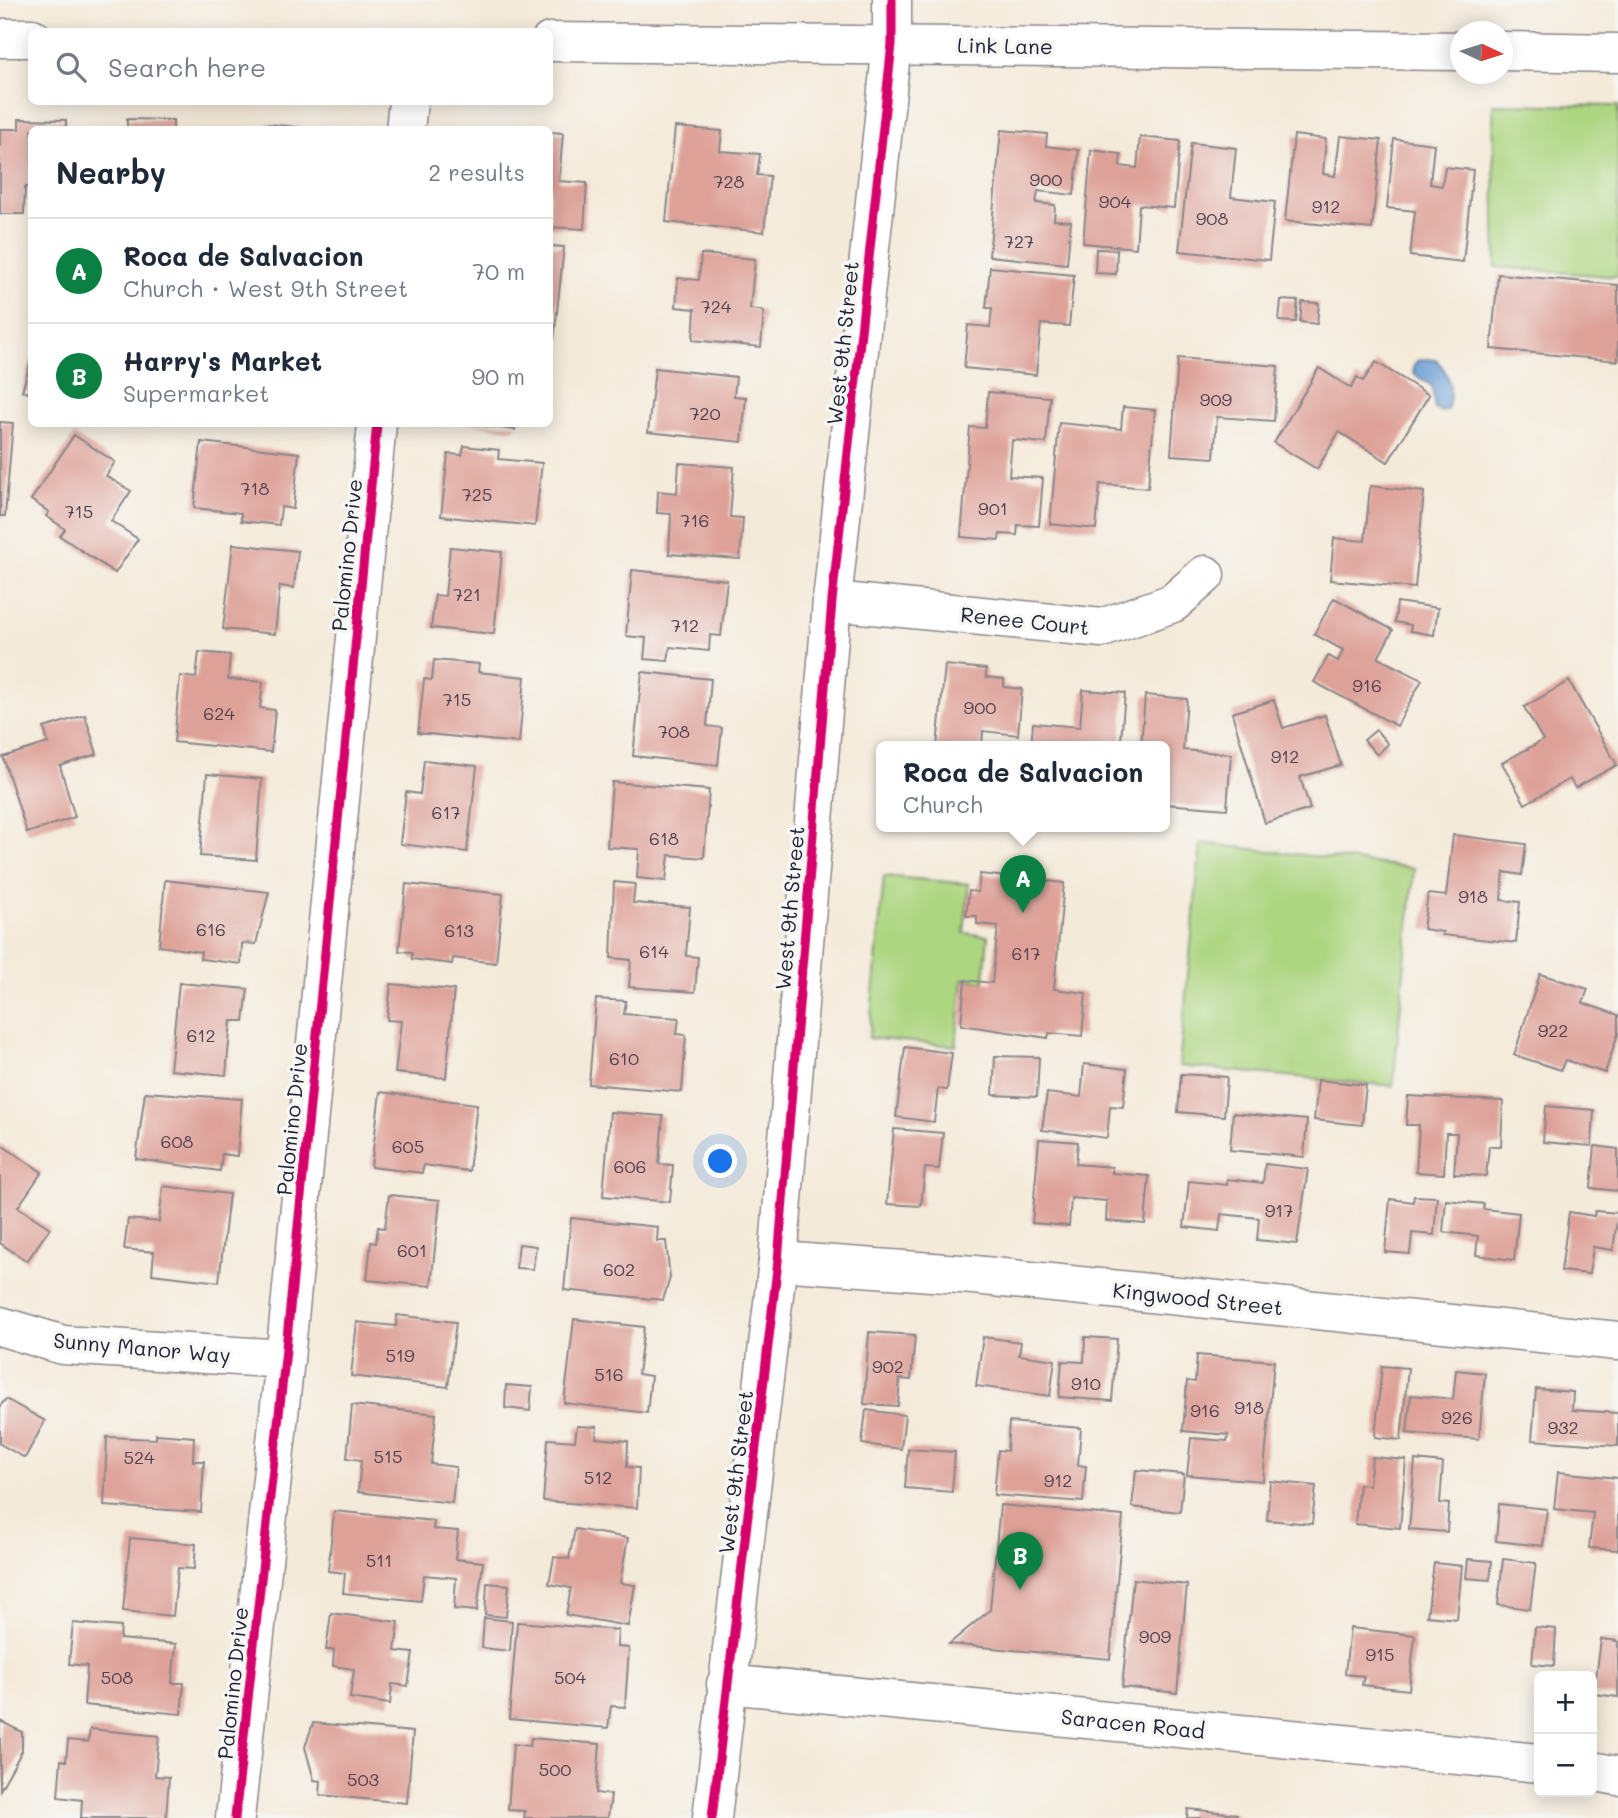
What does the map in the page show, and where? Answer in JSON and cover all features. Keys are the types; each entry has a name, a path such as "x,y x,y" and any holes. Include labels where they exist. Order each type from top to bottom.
{"street":[{"name":"West 9th Street","path":"712,1818 778,1261 832,601 892,44 892,0"},
{"path":"0,38 28,38"},
{"name":"Link Lane","path":"553,42 1450,51"},
{"path":"1513,51 1618,53"},
{"path":"405,126 408,105"},
{"name":"Palomino Drive","path":"234,1818 285,1359 377,427"},
{"name":"Renee Court","path":"832,601 1102,628 1173,603 1205,575"},
{"name":"Kingwood Street","path":"778,1261 974,1275 1618,1341"},
{"name":"Sunny Manor Way","path":"0,1326 63,1345 285,1359"},
{"name":"Saracen Road","path":"726,1684 1534,1763"},
{"path":"1597,1772 1618,1776"}],"green space":[{"path":"1493,104 1618,106 1618,277 1496,267"},
{"path":"1201,843 1414,868 1393,1086 1179,1066"},
{"path":"884,876 969,884 964,933 988,936 984,982 963,979 956,1046 869,1038"}],"water":[{"path":"1436,360 1448,377 1449,403 1447,410 1442,412 1435,409 1432,386 1414,374 1413,368 1417,361"}],"building":[{"path":"19,119 66,120 66,126 28,126 28,187 25,187 24,214 0,214 0,129 19,129"},
{"path":"127,119 173,120 173,126 127,126"},
{"path":"675,127 722,131 720,151 760,154 757,175 770,176 764,232 666,222"},
{"path":"1001,130 1047,134 1046,146 1079,150 1074,195 1038,191 1036,203 1055,205 1054,220 1071,221 1067,264 989,256"},
{"path":"553,132 563,133 559,181 587,183 584,229 553,227"},
{"path":"1294,135 1326,139 1323,174 1335,176 1340,136 1381,140 1372,229 1285,221"},
{"path":"1140,137 1180,141 1174,208 1139,205 1136,248 1083,243 1091,150 1121,154 1120,166 1137,168"},
{"path":"1394,139 1434,144 1430,184 1442,186 1445,167 1473,170 1463,262 1410,256 1415,211 1387,208"},
{"path":"1191,143 1236,148 1231,197 1275,202 1269,260 1179,251"},
{"path":"553,246 564,247 553,340"},
{"path":"1096,249 1117,250 1116,274 1095,273"},
{"path":"701,254 755,259 750,309 764,311 761,347 693,340 695,309 676,307 678,278 699,280"},
{"path":"990,267 1074,275 1069,326 1041,324 1036,375 964,368 968,325 990,327 992,308 986,308"},
{"path":"1498,274 1618,285 1618,361 1491,349"},
{"path":"1281,300 1298,301 1296,322 1279,321"},
{"path":"1302,302 1319,303 1317,324 1300,322"},
{"path":"1178,358 1278,366 1274,421 1217,417 1214,458 1171,455"},
{"path":"1376,362 1429,395 1388,462 1339,432 1317,469 1274,443 1319,368 1351,388 1357,377 1363,381"},
{"path":"655,368 736,377 734,396 746,397 742,442 648,432"},
{"path":"28,371 28,393 22,391"},
{"path":"988,392 1050,397 1046,443 1012,440 1009,476 1043,478 1039,526 1018,525 1017,535 1000,534 999,540 961,537 970,427 985,428"},
{"path":"1123,407 1155,410 1148,488 1100,484 1096,529 1050,524 1059,423 1121,429"},
{"path":"0,422 13,423 5,516 0,516"},
{"path":"492,427 516,427 515,430"},
{"path":"74,435 115,462 106,476 131,491 111,521 138,539 115,573 60,536 65,529 46,516 49,512 31,500"},
{"path":"201,442 299,453 293,509 281,507 279,525 241,521 241,513 194,508"},
{"path":"464,446 499,450 498,459 542,463 535,526 441,516 448,454 462,455"},
{"path":"679,463 734,467 730,517 743,518 740,559 669,554 671,514 657,513 658,491 677,493"},
{"path":"1370,486 1424,492 1415,588 1330,580 1334,538 1365,541"},
{"path":"233,544 298,551 294,588 280,586 275,634 223,629"},
{"path":"450,547 502,552 494,634 431,628 435,595 445,596"},
{"path":"632,570 727,580 721,636 710,635 709,651 670,647 668,661 644,659 646,638 626,636"},
{"path":"1334,598 1393,630 1378,658 1422,680 1397,726 1314,682 1328,656 1338,661 1343,650 1314,634"},
{"path":"1397,602 1438,608 1434,635 1410,631 1411,625 1395,622"},
{"path":"199,652 230,655 228,679 263,682 260,708 275,710 271,752 174,742 180,676 196,678"},
{"path":"434,660 479,664 478,672 525,677 519,743 418,733 424,679 432,680"},
{"path":"945,665 986,669 986,677 1004,679 1004,687 1022,689 1018,735 983,731 982,741 938,741"},
{"path":"642,672 711,679 707,726 722,728 718,765 633,756"},
{"path":"1569,681 1617,765 1575,788 1570,779 1525,804 1502,763 1543,740 1524,707"},
{"path":"1083,690 1125,693 1121,740 1032,741 1033,723 1080,727"},
{"path":"1145,695 1187,699 1183,750 1231,754 1227,809 1170,804 1170,741 1141,741"},
{"path":"1274,700 1283,728 1325,715 1341,765 1300,777 1310,809 1265,823 1232,713"},
{"path":"85,715 97,754 60,766 75,817 27,833 3,757 48,743 44,728"},
{"path":"1376,730 1388,744 1377,755 1364,740"},
{"path":"424,760 477,766 467,852 400,844 406,792 420,794"},
{"path":"207,774 262,779 256,860 200,856"},
{"path":"612,782 709,790 704,858 669,855 666,881 637,878 639,849 607,847"},
{"path":"1453,835 1526,844 1522,875 1504,872 1501,900 1520,902 1516,943 1442,935 1443,932 1423,929 1428,894 1446,896"},
{"path":"980,874 1064,883 1054,989 1086,993 1082,1036 1049,1033 1048,1038 961,1025 965,980 992,983 998,926 977,924 977,916 966,916 969,891 978,892"},
{"path":"165,880 269,892 256,944 242,943 241,964 200,959 201,952 159,946"},
{"path":"614,882 635,884 633,903 690,907 686,956 698,957 695,992 629,987 631,960 611,958"},
{"path":"406,884 503,894 496,963 453,958 452,964 412,959 412,952 399,951"},
{"path":"1540,974 1588,989 1583,1003 1618,1015 1618,1034 1605,1073 1565,1060 1561,1070 1514,1055"},
{"path":"179,983 248,989 244,1021 231,1021 226,1075 170,1070"},
{"path":"391,984 454,990 446,1078 395,1073 401,1021 387,1020"},
{"path":"596,999 626,1001 624,1014 679,1018 677,1034 686,1035 682,1092 589,1084"},
{"path":"905,1047 952,1053 947,1090 938,1089 934,1122 896,1117"},
{"path":"995,1056 1039,1057 1037,1097 993,1095"},
{"path":"1084,1064 1127,1069 1123,1107 1110,1106 1107,1138 1042,1130 1047,1093 1081,1097"},
{"path":"1181,1074 1227,1077 1224,1116 1178,1112"},
{"path":"1318,1080 1366,1085 1362,1125 1314,1120"},
{"path":"145,1092 242,1099 237,1156 222,1154 220,1171 136,1159"},
{"path":"380,1092 477,1104 469,1171 424,1165 422,1173 371,1167"},
{"path":"1408,1096 1503,1101 1501,1146 1489,1146 1486,1176 1454,1174 1457,1133 1446,1133 1444,1174 1416,1172 1419,1125 1406,1125"},
{"path":"1546,1106 1594,1110 1592,1146 1543,1142"},
{"path":"610,1112 663,1116 659,1164 673,1165 670,1202 603,1196"},
{"path":"1233,1113 1307,1120 1304,1157 1230,1150"},
{"path":"894,1129 943,1133 939,1169 925,1168 921,1206 887,1204"},
{"path":"1039,1139 1078,1142 1076,1164 1112,1167 1112,1173 1149,1176 1145,1224 1106,1221 1107,1201 1071,1198 1069,1226 1032,1223"},
{"path":"0,1144 42,1172 18,1207 50,1228 27,1261 0,1243"},
{"path":"1595,1146 1618,1149 1618,1191 1591,1188"},
{"path":"1265,1164 1308,1169 1297,1244 1257,1240 1259,1218 1221,1214 1219,1231 1184,1227 1189,1181 1227,1185 1227,1179 1263,1183"},
{"path":"163,1186 229,1194 219,1282 152,1274 154,1252 124,1249 128,1219 159,1222"},
{"path":"389,1195 440,1200 431,1286 367,1280 371,1242 376,1243 378,1227 385,1228"},
{"path":"1414,1196 1437,1197 1434,1235 1412,1233 1410,1254 1385,1252 1390,1199 1413,1202"},
{"path":"1446,1200 1484,1204 1483,1209 1519,1213 1514,1260 1476,1255 1478,1236 1443,1232"},
{"path":"1595,1211 1618,1213 1613,1250 1593,1247 1589,1274 1561,1271 1569,1212 1594,1216"},
{"path":"571,1218 658,1227 657,1241 666,1241 670,1278 663,1300 564,1290"},
{"path":"519,1244 536,1246 533,1269 516,1268"},
{"path":"397,1315 456,1322 448,1387 351,1376 357,1322 396,1326"},
{"path":"574,1319 644,1327 638,1374 651,1376 647,1413 564,1403"},
{"path":"869,1332 915,1335 911,1380 900,1379 898,1406 864,1404"},
{"path":"983,1337 1021,1342 1019,1355 1055,1360 1050,1396 976,1386"},
{"path":"1085,1337 1117,1339 1112,1401 1059,1397 1062,1361 1084,1362"},
{"path":"1197,1355 1274,1361 1263,1481 1187,1475 1191,1438 1227,1441 1228,1435 1183,1431 1187,1381 1195,1382"},
{"path":"1382,1366 1408,1368 1401,1440 1375,1437"},
{"path":"1456,1370 1485,1373 1479,1439 1407,1433 1411,1395 1453,1399"},
{"path":"506,1385 532,1387 530,1411 505,1408"},
{"path":"1536,1389 1573,1392 1572,1410 1618,1413 1618,1446 1532,1440"},
{"path":"6,1399 45,1421 25,1458 0,1444 0,1406"},
{"path":"352,1405 436,1414 431,1464 456,1467 452,1503 358,1492 361,1460 347,1458"},
{"path":"866,1410 905,1415 901,1449 862,1444"},
{"path":"1009,1422 1081,1428 1078,1465 1086,1466 1083,1502 994,1495 998,1450 1007,1451"},
{"path":"577,1426 597,1427 596,1438 628,1441 627,1467 639,1468 637,1508 543,1501 548,1439 575,1441"},
{"path":"156,1434 194,1437 193,1461 204,1461 201,1512 104,1506 107,1437 156,1439"},
{"path":"908,1449 955,1452 952,1492 905,1488"},
{"path":"1372,1457 1406,1460 1400,1528 1355,1524 1359,1484 1369,1485"},
{"path":"1415,1460 1443,1463 1440,1503 1449,1504 1447,1532 1409,1529"},
{"path":"1136,1470 1184,1474 1180,1512 1132,1507"},
{"path":"1558,1472 1618,1478 1618,1550 1589,1548 1593,1513 1554,1509"},
{"path":"1270,1481 1316,1486 1312,1524 1267,1520"},
{"path":"1499,1504 1547,1509 1543,1546 1496,1541"},
{"path":"1000,1505 1123,1516 1110,1659 949,1644 990,1610"},
{"path":"334,1511 434,1521 433,1529 458,1531 455,1559 483,1562 477,1611 454,1609 456,1578 424,1575 421,1601 343,1593 345,1573 328,1571"},
{"path":"575,1529 628,1538 620,1583 635,1585 628,1626 566,1615 571,1588 549,1584 554,1557 569,1559"},
{"path":"130,1538 196,1544 194,1569 178,1568 173,1616 123,1611"},
{"path":"1468,1559 1492,1561 1490,1580 1466,1578"},
{"path":"1503,1559 1536,1563 1530,1609 1498,1605"},
{"path":"1434,1563 1462,1566 1457,1619 1427,1616"},
{"path":"1133,1579 1187,1585 1177,1693 1122,1687"},
{"path":"487,1583 509,1585 506,1617 485,1615"},
{"path":"331,1613 399,1622 395,1651 413,1653 408,1686 392,1684 390,1704 350,1698 354,1669 333,1666 334,1650 326,1650"},
{"path":"484,1618 512,1621 510,1651 482,1648"},
{"path":"517,1622 618,1630 617,1647 629,1648 625,1707 611,1706 608,1728 509,1719"},
{"path":"73,1623 121,1627 120,1639 176,1644 172,1683 184,1683 181,1714 84,1705 87,1666 69,1664"},
{"path":"1535,1627 1556,1629 1554,1666 1532,1664"},
{"path":"1350,1628 1415,1635 1409,1690 1362,1685 1364,1676 1345,1674"},
{"path":"1601,1639 1618,1641 1618,1697 1597,1694"},
{"path":"0,1721 22,1732 22,1751 0,1790"},
{"path":"313,1723 413,1732 407,1803 320,1795 321,1781 314,1780 305,1747"},
{"path":"90,1729 159,1736 155,1776 169,1777 166,1818 81,1818 82,1800 58,1797 61,1760 66,1761 68,1740 88,1742"},
{"path":"531,1738 600,1744 596,1793 611,1795 608,1818 524,1818 525,1811 508,1810 513,1744 530,1746"},
{"path":"1188,1809 1237,1814 1237,1818 1187,1818"}],"cycle path":[{"path":"712,1818 778,1261 832,601 892,44 892,0"},
{"path":"235,1818 285,1359 377,427"}],"place":[{"name":"Roca de Salvacion","path":"1023,913"},
{"name":"Harry's Market","path":"1020,1590"}]}
